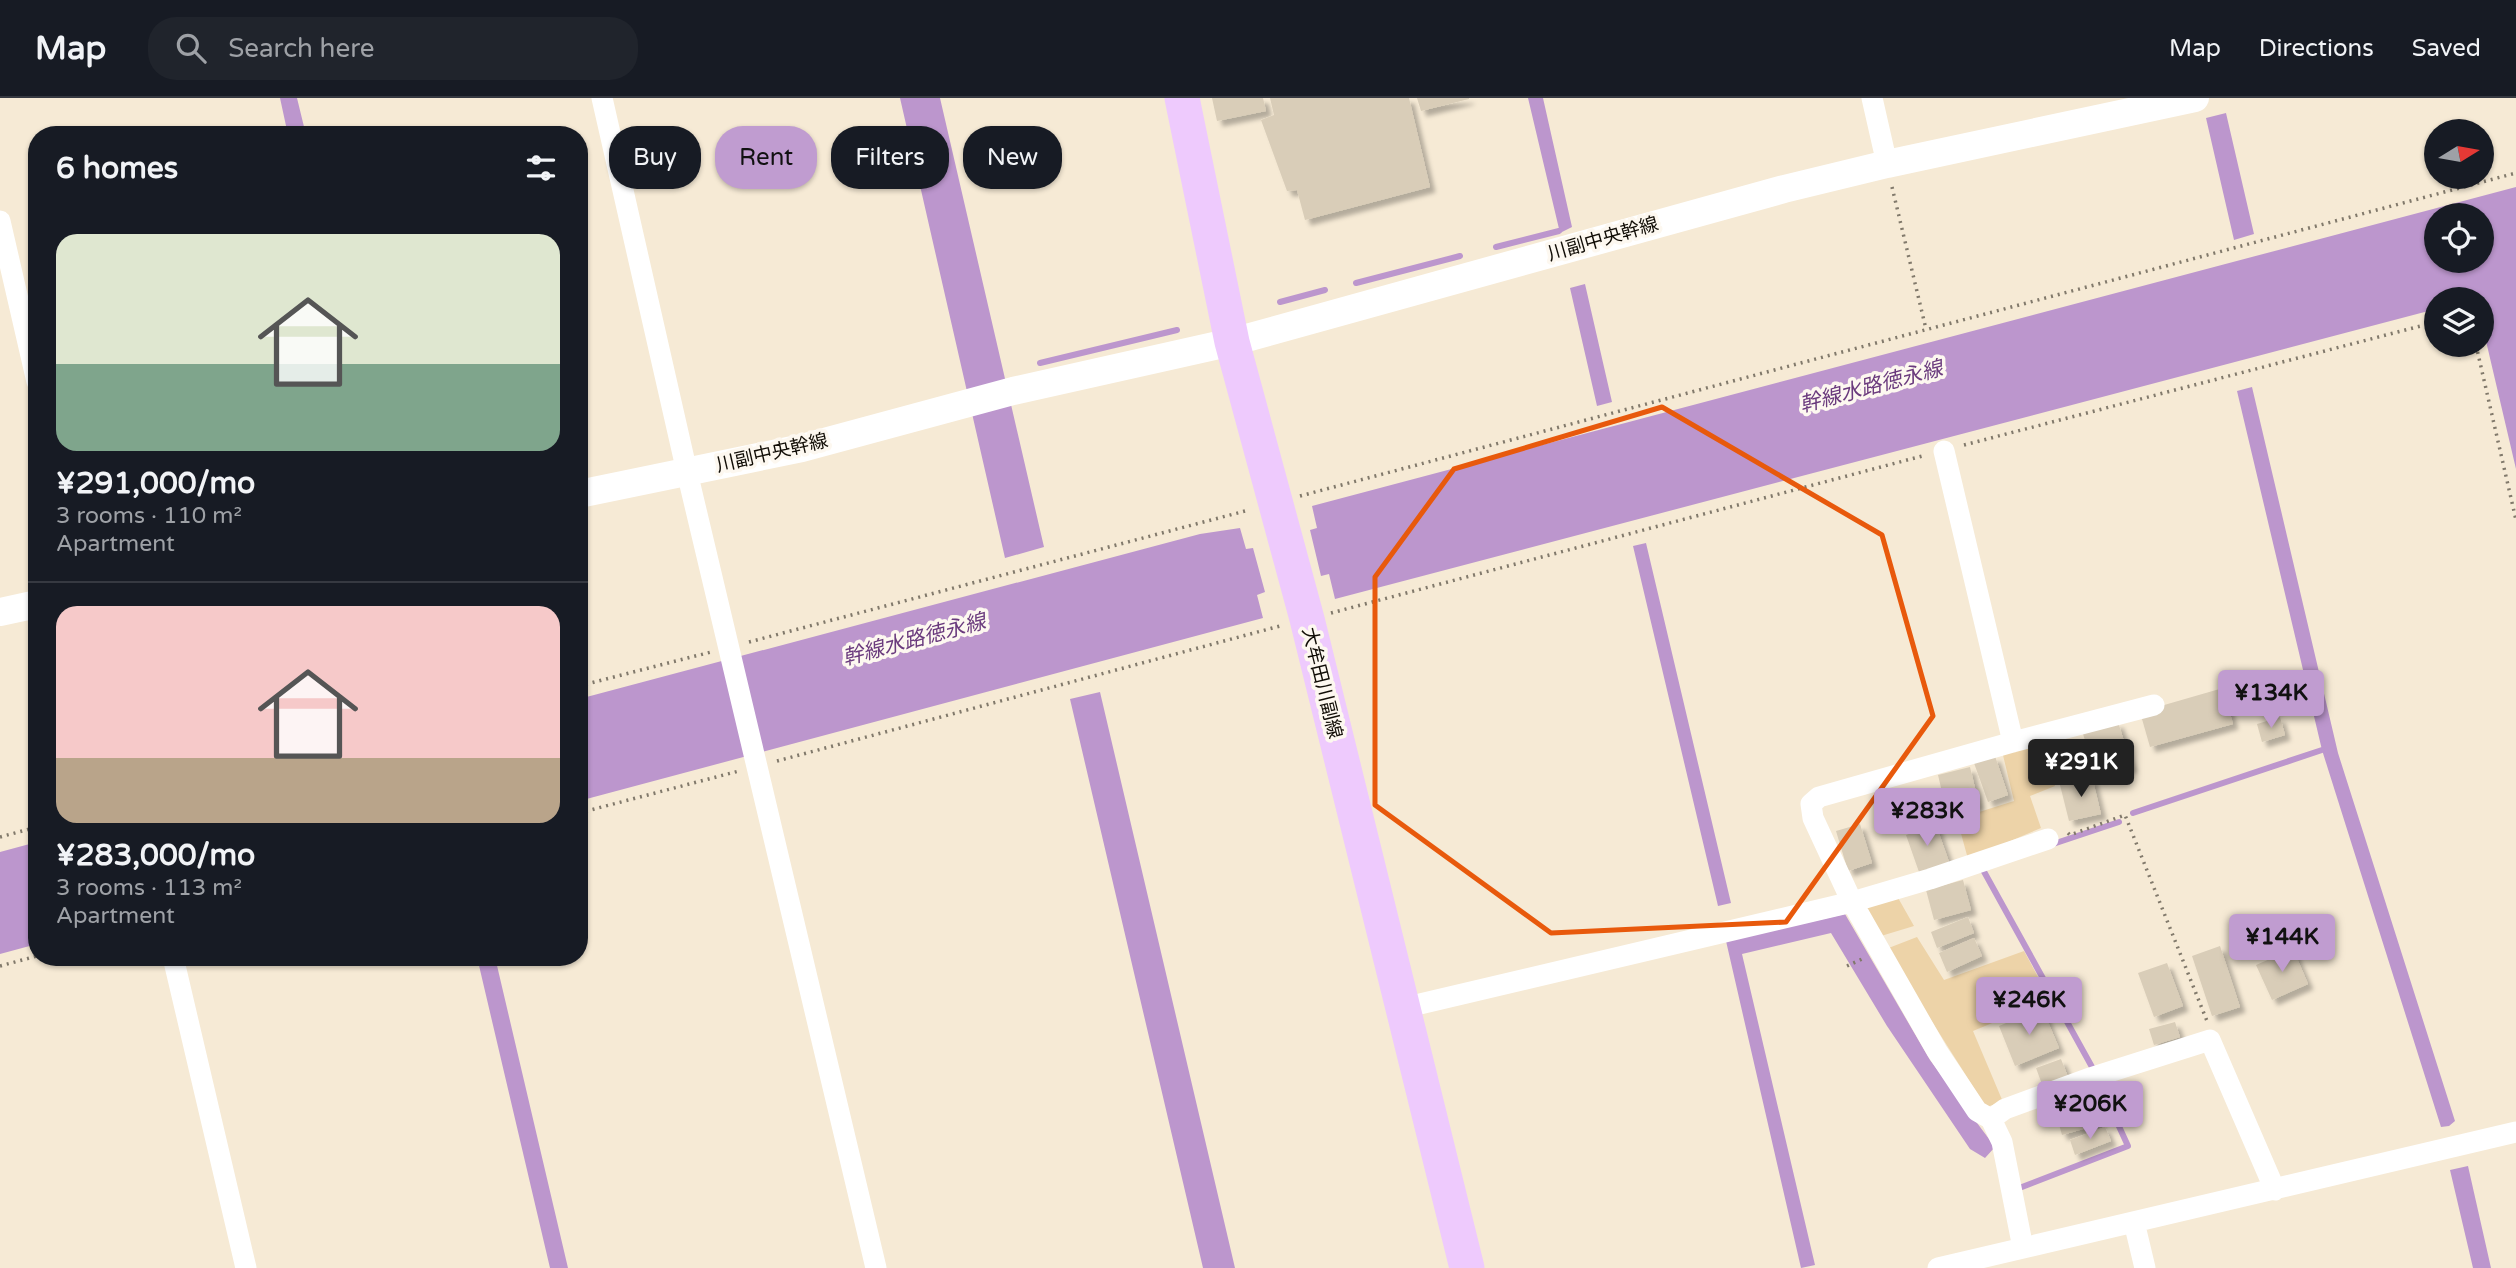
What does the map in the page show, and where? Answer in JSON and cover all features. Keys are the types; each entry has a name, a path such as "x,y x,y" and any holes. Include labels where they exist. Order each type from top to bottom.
{"main road":[{"name":"大牟田川副線","path":"1182,98 1232,342 1307,620 1467,1268"}],"street":[{"path":"602,98 687,472 876,1268"},
{"path":"1872,98 1887,164"},
{"name":"川副中央幹線","path":"588,492 802,448 1013,391 1232,342 1784,189 1887,164 2195,98"},
{"path":"0,221 28,343"},
{"path":"1944,450 2013,742"},
{"path":"0,612 28,606"},
{"path":"2023,1248 2002,1142 1991,1119 1977,1111 1937,1051 1852,902 1813,818 1811,804 1819,797 2154,705"},
{"path":"1403,1008 1852,902 1930,879 2055,833"},
{"path":"175,966 246,1268"},
{"path":"1991,1119 2005,1109 2087,1079 2210,1040 2275,1190"},
{"path":"1938,1268 2516,1132"},
{"path":"2134,1222 2145,1268"}],"path":[{"path":"1887,164 1926,329"},
{"path":"588,684 2516,173"},
{"path":"588,811 2424,325"},
{"path":"2479,357 2516,520"},
{"path":"2055,833 2070,835 2125,815 2210,1029 2210,1040"},
{"path":"0,837 28,829"},
{"path":"0,966 28,958"}],"highlighted area":[{"path":"1662,407 1882,535 1933,716 1786,922 1551,933 1375,805 1375,577 1454,469"}],"shaded area":[{"path":"2040,745 2055,786 2030,796 2041,828 1968,859 1957,819 2014,801 2002,751"},
{"path":"1897,896 1914,926 1881,936 1864,906"},
{"path":"1917,937 1944,980 2024,951 2050,999 1973,1031 2003,1102 1986,1107 1886,949"}],"water":[{"path":"280,98 297,98 304,126 286,126"},
{"path":"900,98 940,98 946,126 906,126"},
{"path":"1528,98 1543,98 1572,227 1560,233"},
{"path":"2226,113 2254,234 2234,240 2206,118"},
{"path":"949,137 1044,547 1005,558 921,189 949,189"},
{"name":"幹線水路徳永線","path":"2516,187 2516,469 2490,357 2494,357 2494,287 2424,287 2424,312 1335,599 1329,574 1321,576 1310,530 1317,528 1312,506 2424,211 2424,273 2494,273 2494,203 2456,203"},
{"path":"1585,284 1612,402 1597,406 1570,288"},
{"path":"2252,387 2338,753 2455,1121 2449,1126 2441,1127 2322,750 2237,391"},
{"name":"幹線水路徳永線","path":"1240,528 1246,549 1253,548 1265,592 1257,595 1263,618 588,799 588,697 1200,534"},
{"path":"1646,543 1731,903 1718,906 1633,546"},
{"path":"1100,692 1235,1268 1203,1268 1070,699"},
{"path":"28,844 28,946 0,954 0,852"},
{"path":"1845,914 1930,1060 1995,1147 1985,1158 1970,1149 1887,1026 1831,933 1742,954 1815,1265 1801,1268 1726,941"},
{"path":"479,966 497,966 568,1268 550,1268"},
{"path":"2468,1166 2491,1268 2473,1268 2450,1170"}],"building":[{"path":"1212,98 1263,98 1266,111 1217,121"},
{"path":"1270,98 1409,98 1430,187 1305,220 1297,190 1287,191 1261,120 1274,115"},
{"path":"1417,98 1469,98 1469,99 1421,111"},
{"path":"2223,688 2233,724 2150,747 2140,712"},
{"path":"2280,717 2285,735 2262,742 2257,724"},
{"path":"2118,722 2132,767 2097,778 2083,734"},
{"path":"1995,756 2008,795 1988,802 1974,763"},
{"path":"1970,767 1979,805 1947,813 1938,775"},
{"path":"2092,777 2101,814 2069,821 2060,785"},
{"path":"1860,824 1872,863 1848,871 1836,831"},
{"path":"1936,825 1949,862 1919,872 1906,835"},
{"path":"1963,880 1971,910 1934,920 1926,890"},
{"path":"1968,917 1974,933 1937,948 1931,932"},
{"path":"1974,938 1982,956 1947,972 1939,953"},
{"path":"2220,946 2240,1007 2212,1016 2192,956"},
{"path":"2293,949 2308,984 2272,1000 2256,965"},
{"path":"2167,963 2183,1006 2154,1017 2138,973"},
{"path":"2042,1008 2059,1048 2015,1066 1999,1026"},
{"path":"2175,1022 2180,1037 2154,1045 2149,1029"},
{"path":"2061,1059 2068,1077 2043,1087 2036,1068"},
{"path":"2092,1093 2101,1124 2062,1135 2053,1103"},
{"path":"2105,1127 2111,1141 2075,1155 2070,1140"}],"waterway":[{"path":"1496,247 1559,231"},
{"path":"1356,283 1460,256"},
{"path":"1280,302 1325,290"},
{"path":"1040,363 1177,330"},
{"path":"2133,813 2322,750"},
{"path":"2050,845 2119,822"},
{"path":"1982,868 2092,1067"},
{"path":"2022,1187 2128,1146 2100,1085"}]}
